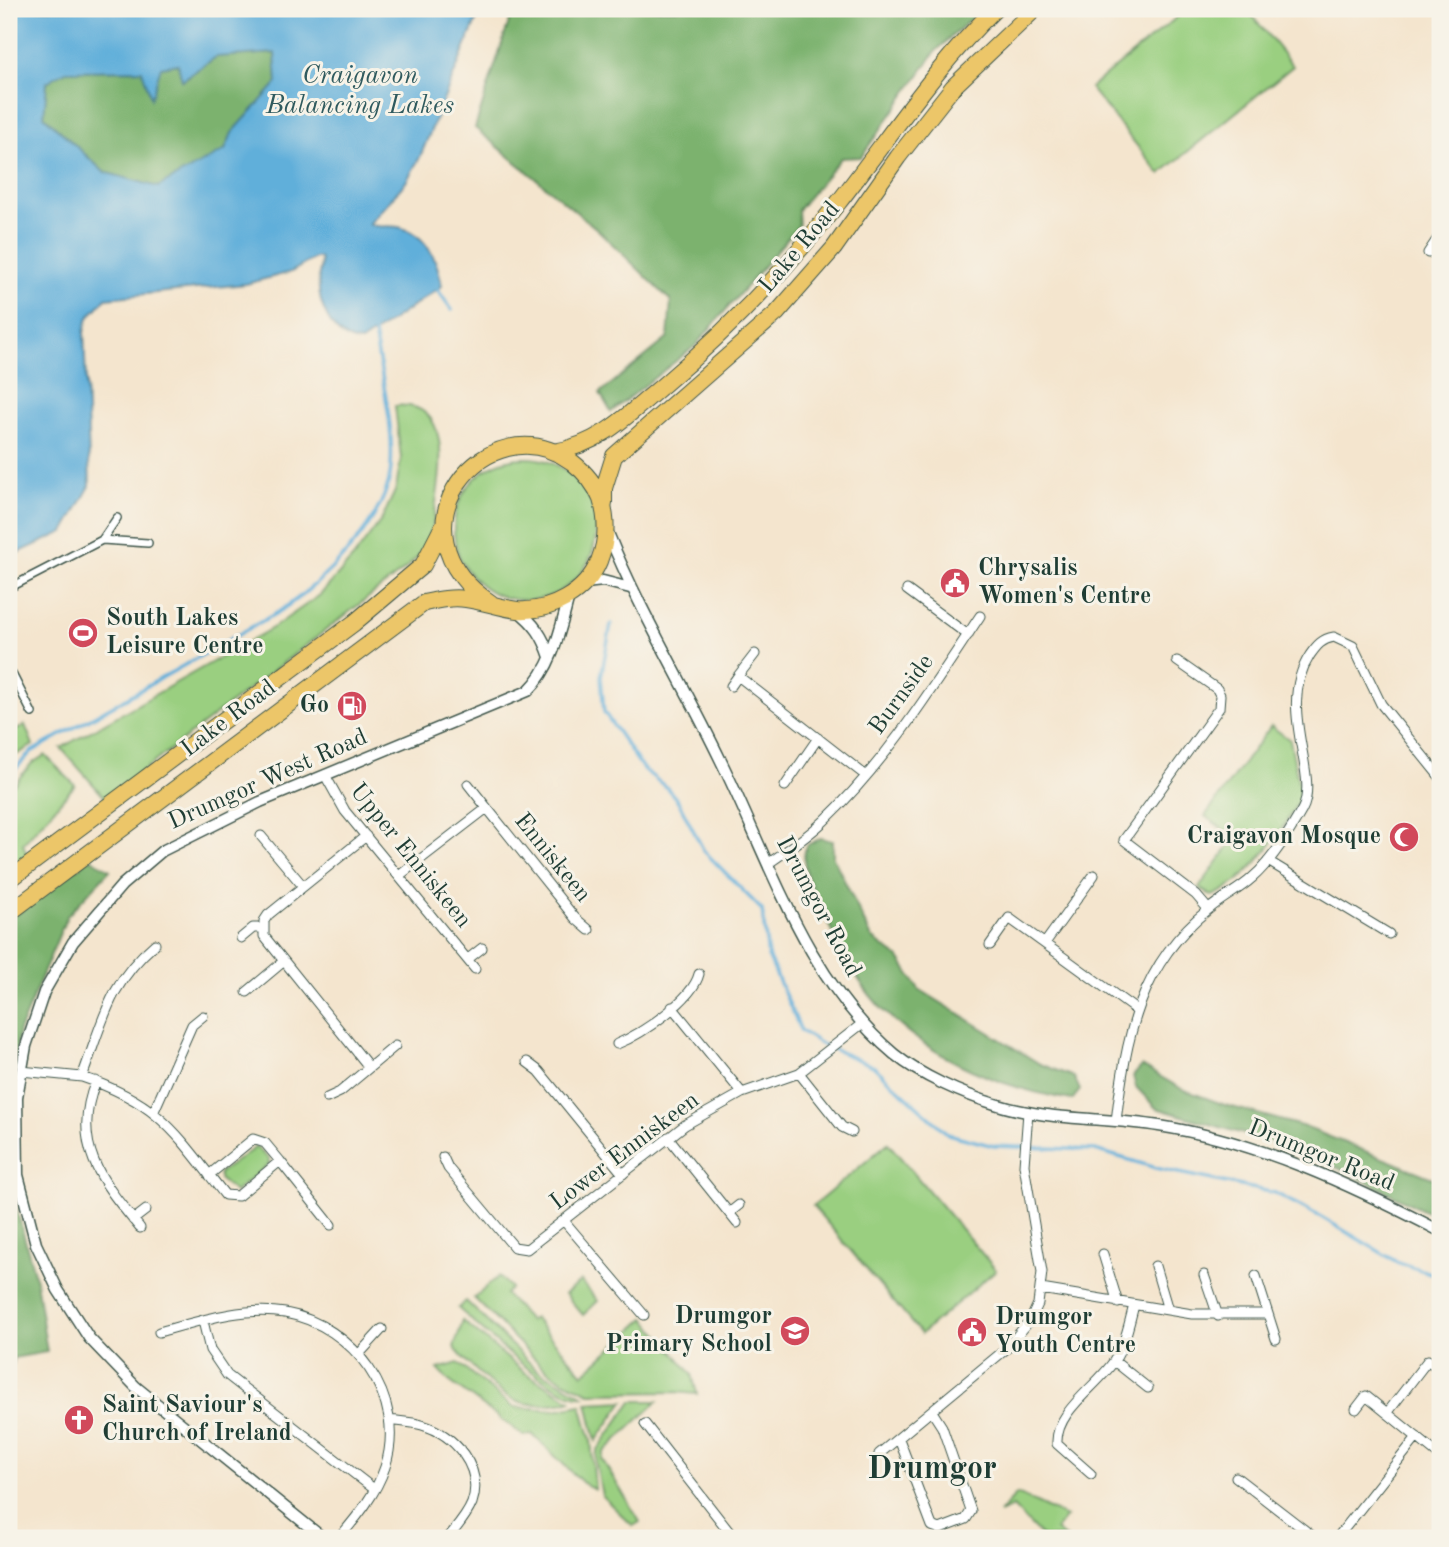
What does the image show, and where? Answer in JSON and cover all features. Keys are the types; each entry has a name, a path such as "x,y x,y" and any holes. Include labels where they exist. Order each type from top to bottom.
{"highway":[{"name":"Lake Road","path":"554,452 586,444 617,425 741,314 808,241 928,84 995,9"},
{"name":"Lake Road","path":"604,508 604,488 614,456 777,313 834,248 898,157 946,96 1035,9"},
{"path":"521,447 554,452 579,467 590,479 604,508 607,531 600,559 585,583 569,597 539,609 517,610 491,603 471,590 456,572 446,550 443,526 451,494 465,474 484,458 521,447"},
{"name":"Lake Road","path":"9,880 354,623 423,565 443,526"},
{"name":"Lake Road","path":"9,913 406,613 424,603 446,598 491,603"}],"street":[{"path":"1428,253 1440,235"},
{"path":"9,588 102,540 117,518"},
{"name":"Drumgor Road","path":"607,531 630,588 720,759 816,959 863,1023 896,1055 928,1075 994,1104 1028,1112 1160,1126 1269,1154 1329,1177 1440,1231"},
{"path":"102,540 148,543"},
{"path":"585,583 603,581 630,588"},
{"path":"907,590 968,635"},
{"name":"Drumgor West Road","path":"323,1538 136,1387 89,1338 46,1268 18,1175 16,1122 21,1072 34,1019 58,965 88,922 138,870 162,851 249,807 518,697 536,684 550,657 569,597"},
{"path":"517,610 533,621 543,636 550,657"},
{"name":"Burnside","path":"769,863 822,823 864,775 908,722 980,616"},
{"path":"1116,1121 1124,1063 1136,1010 1166,956 1208,909 1253,878 1268,861 1306,800 1297,693 1307,660 1316,646 1327,638 1342,638 1353,646 1381,704 1440,777"},
{"path":"731,686 755,654"},
{"path":"1178,661 1217,689 1220,695 1219,708 1124,840 1196,895 1208,909"},
{"path":"9,668 32,713"},
{"path":"738,676 864,775"},
{"path":"785,786 818,738"},
{"name":"Upper Enniskeen","path":"325,775 345,811 475,969"},
{"name":"Enniskeen","path":"468,784 575,918 589,930"},
{"name":"Enniskeen","path":"400,876 487,808"},
{"path":"261,836 303,886"},
{"path":"366,836 268,915 262,928 264,936 369,1068"},
{"path":"1268,861 1390,934"},
{"path":"1045,943 1094,875"},
{"path":"990,944 1009,918 1136,1010"},
{"path":"241,938 253,928 262,928"},
{"path":"82,1077 101,1018 114,990 127,970 155,944"},
{"name":"Upper Enniskeen","path":"468,959 482,948"},
{"path":"247,992 284,961"},
{"path":"617,1044 634,1037 696,988 699,974"},
{"path":"672,1007 742,1093"},
{"path":"154,1111 192,1026 203,1016"},
{"name":"Lower Enniskeen","path":"514,1259 520,1250 534,1247 668,1137 742,1093 799,1073 863,1023"},
{"path":"327,1098 395,1046"},
{"path":"527,1062 539,1072 623,1174"},
{"path":"21,1072 82,1077 96,1081 154,1111 168,1123 225,1195 238,1196 280,1161"},
{"path":"799,1073 842,1127 852,1132"},
{"path":"96,1081 87,1121 91,1158 110,1191 140,1228"},
{"path":"879,1454 933,1412 1020,1334 1031,1319 1041,1289 1038,1239 1024,1165 1028,1112"},
{"path":"668,1137 737,1223"},
{"path":"209,1175 253,1139 265,1143 331,1225"},
{"path":"443,1157 448,1168 514,1247 520,1250"},
{"path":"729,1213 739,1205"},
{"path":"133,1220 146,1210"},
{"path":"565,1222 644,1315"},
{"path":"1103,1254 1118,1303"},
{"path":"1155,1266 1168,1310"},
{"path":"1204,1275 1218,1316"},
{"path":"1256,1276 1276,1339"},
{"path":"1041,1289 1118,1303 1218,1316 1268,1314"},
{"path":"1091,1474 1057,1444 1057,1428 1114,1361 1127,1335 1134,1305"},
{"path":"159,1332 262,1311 286,1313 316,1323 360,1353 376,1381 390,1420 387,1459 362,1510 339,1538"},
{"path":"203,1321 210,1350 226,1375 374,1489"},
{"path":"360,1353 382,1329"},
{"path":"1388,1412 1429,1360 1440,1370"},
{"path":"1114,1361 1148,1388"},
{"path":"1356,1409 1366,1396 1440,1456"},
{"path":"900,1439 932,1526 940,1529 966,1519 971,1511 942,1427 933,1412"},
{"path":"390,1420 422,1425 438,1432 462,1451 470,1463 475,1491 471,1505 447,1538"},
{"path":"645,1424 734,1538"},
{"path":"1337,1538 1417,1437"},
{"path":"1237,1477 1315,1538"}],"green space":[{"path":"513,9 982,9 936,51 861,157 841,158 798,210 799,225 695,346 611,412 600,393 668,338 671,301 598,230 475,128"},
{"path":"1187,9 1247,9 1293,66 1160,174 1090,88"},
{"path":"275,53 277,83 232,133 225,150 158,188 104,172 44,116 47,82 66,71 143,70 178,64 183,80 216,57"},
{"path":"395,406 413,407 426,414 439,439 440,471 434,521 420,554 400,573 106,799 61,748 274,627 320,595 353,558 382,519 396,489 401,458"},
{"path":"525,458 552,463 575,479 591,502 596,529 591,556 575,579 552,595 525,600 498,595 475,579 459,556 454,529 459,502 475,479 498,463"},
{"path":"25,725 33,745 9,759 9,733"},
{"path":"1271,726 1290,740 1301,796 1264,854 1239,880 1212,896 1199,888 1235,838 1205,816"},
{"path":"45,755 75,785 23,844 27,855 9,870 9,790 31,764"},
{"path":"820,838 833,841 833,857 872,938 899,958 919,989 1040,1064 1074,1077 1080,1090 1072,1100 1022,1088 972,1070 926,1045 875,1002 849,965 808,880 804,863 806,846"},
{"path":"90,858 110,870 67,916 19,1031 9,1093 9,920"},
{"path":"1142,1066 1182,1089 1225,1105 1305,1127 1440,1181 1439,1218 1345,1171 1291,1148 1156,1108 1136,1087 1133,1076"},
{"path":"888,1143 996,1270 921,1334 813,1206"},
{"path":"256,1147 269,1159 269,1164 235,1192 219,1179 219,1173"},
{"path":"9,1194 13,1196 36,1280 47,1352 13,1358 9,1389"},
{"path":"499,1276 511,1288 505,1294 530,1321 534,1318 583,1374 645,1318 692,1374 697,1394 590,1393 563,1381 541,1365 474,1298"},
{"path":"581,1281 598,1301 583,1315 565,1294"},
{"path":"466,1301 536,1369 584,1396 556,1387 500,1346 458,1308"},
{"path":"463,1321 524,1372 571,1400 552,1404 529,1404 516,1401 502,1392 454,1347"},
{"path":"458,1363 513,1407 555,1410 581,1405 591,1440 595,1489 583,1483 532,1434 524,1436 449,1381 438,1369"},
{"path":"624,1401 596,1441 587,1403"},
{"path":"632,1401 658,1401 604,1452 602,1459 640,1522 633,1526 602,1496 596,1464 597,1451"},
{"path":"1017,1494 1066,1517 1056,1530 1066,1538 1043,1538 1013,1507 999,1513"}],"water":[{"name":"Craigavon Balancing Lakes","path":"9,9 481,9 420,157 406,182 369,224 398,227 419,237 434,259 442,286 361,342 350,340 341,334 328,318 320,296 320,258 315,258 291,272 246,284 106,298 88,318 84,332 90,486 64,532 9,557","holes":["275,53 277,83 232,133 225,150 158,187 104,172 44,116 47,82 66,71 142,70 151,98 161,67 178,64 182,80 216,57"]}],"waterway":[{"path":"437,289 452,310"},
{"path":"9,776 31,752 280,611 315,584 350,549 378,508 387,487 391,466 389,416 374,333"},
{"path":"611,624 601,677 604,712 643,769 667,788 678,801 704,851 762,910 768,956 801,1031 821,1044 873,1066 948,1134 994,1146 1095,1150 1160,1169 1275,1193 1397,1262 1440,1276"},
{"path":"9,1284 9,1340"}],"place":[{"name":"Chrysalis Women's Centre","path":"955,583"},
{"name":"South Lakes Leisure Centre","path":"83,633"},
{"name":"Go","path":"352,706"},
{"name":"Craigavon Mosque","path":"1404,837"},
{"name":"Drumgor Primary School","path":"795,1331"},
{"name":"Drumgor Youth Centre","path":"972,1332"},
{"name":"Saint Saviour's Church of Ireland","path":"79,1420"}],"district":[{"name":"Drumgor","path":"932,1470"}]}
